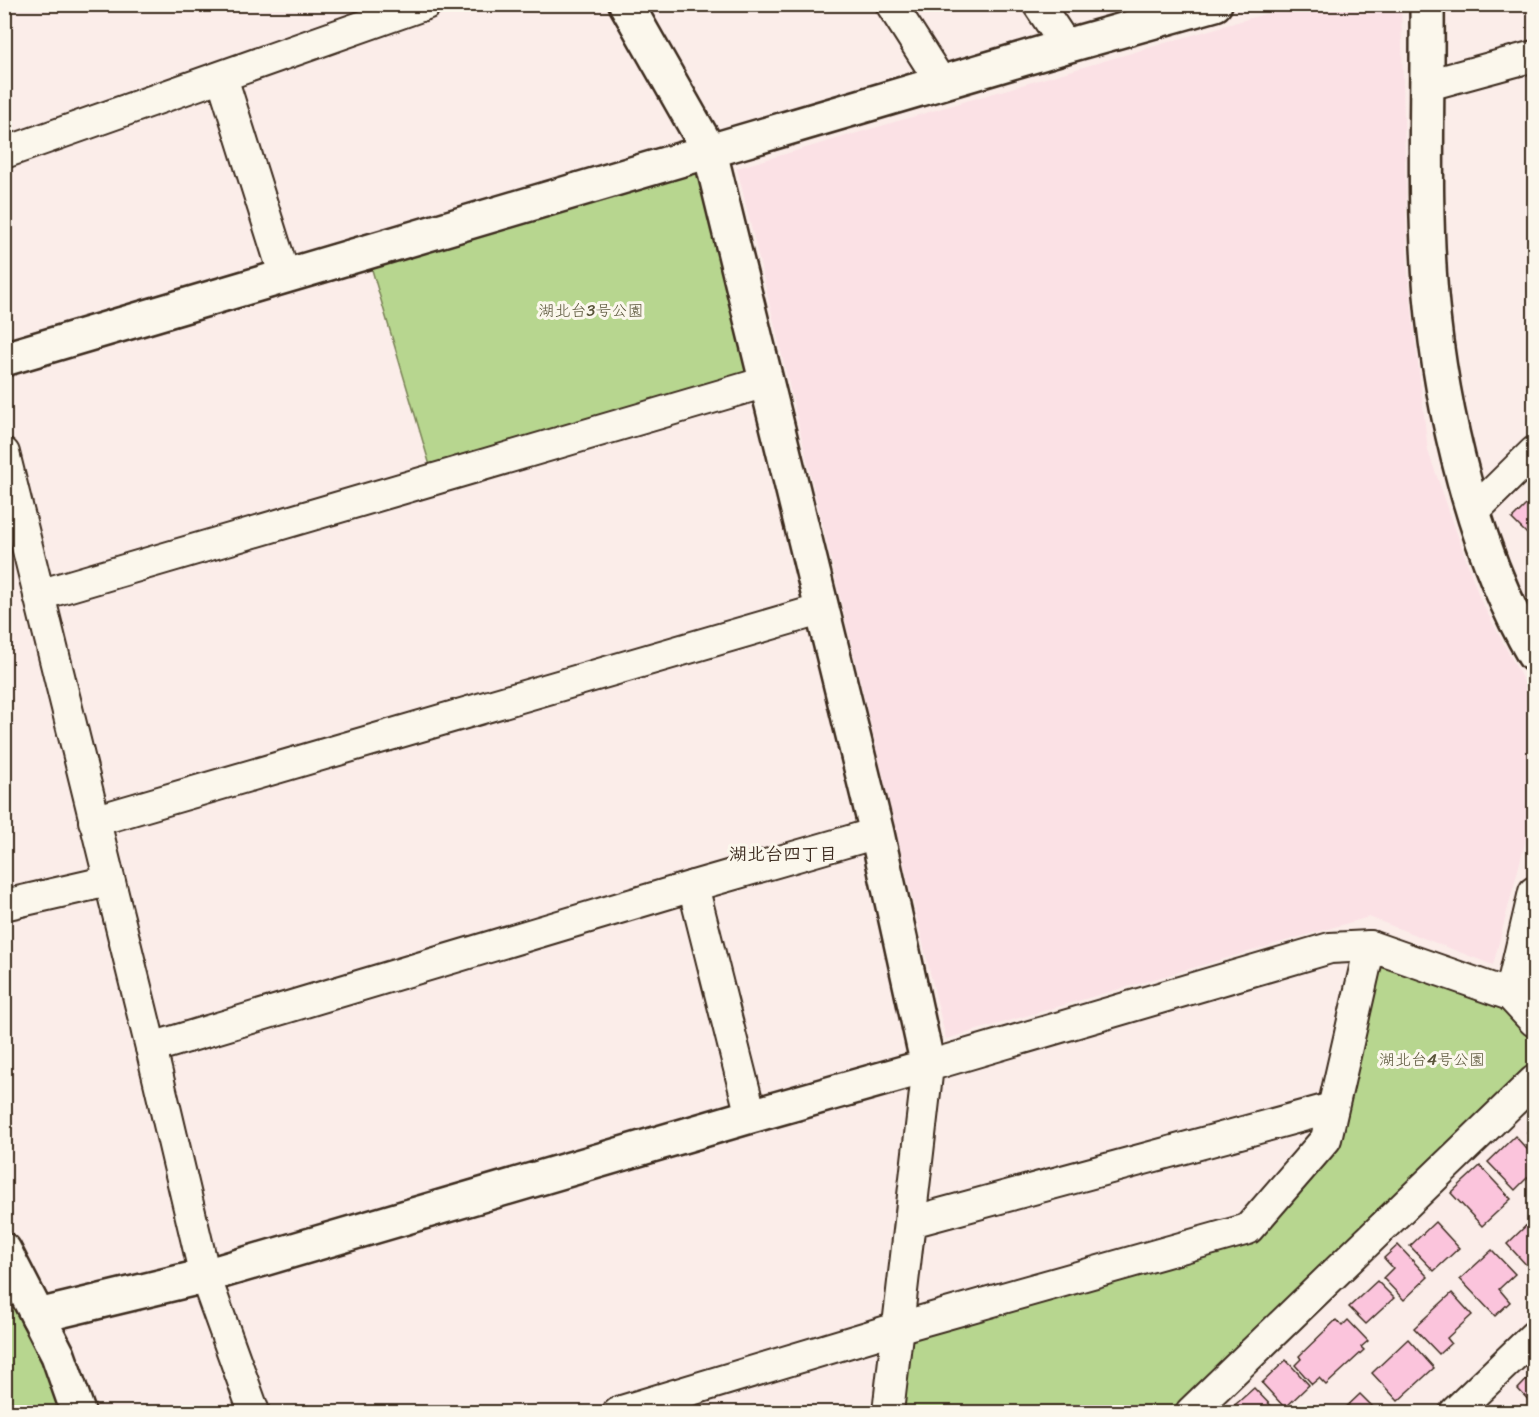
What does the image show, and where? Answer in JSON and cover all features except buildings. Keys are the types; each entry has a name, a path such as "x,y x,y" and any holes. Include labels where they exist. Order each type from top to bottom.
{"street":[{"path":"4,153 426,4"},
{"path":"626,4 710,152 877,833 928,1066 888,1413"},
{"path":"891,4 942,84"},
{"path":"1038,4 1066,46"},
{"path":"1427,4 1428,220 1431,295 1441,370 1453,434 1474,511 1498,581 1534,655"},
{"path":"4,359 942,84 1196,7"},
{"path":"1428,85 1534,56"},
{"path":"222,77 285,277"},
{"path":"39,595 766,382"},
{"path":"1474,511 1534,452"},
{"path":"4,453 151,1048 204,1276 254,1413"},
{"path":"94,821 823,609"},
{"path":"151,1048 877,833"},
{"path":"4,905 109,881"},
{"path":"693,886 751,1116"},
{"path":"1510,995 1534,892"},
{"path":"635,1410 897,1328 1248,1229 1326,1139 1370,946"},
{"path":"38,1316 204,1276 1330,948 1370,946 1510,995 1534,1021"},
{"path":"1195,1411 1534,1081"},
{"path":"911,1222 1332,1108"},
{"path":"4,1250 58,1356 78,1413"},
{"path":"1455,1413 1534,1336"}],"shaded area":[{"path":"1299,4 1401,5 1408,274 1428,451 1480,599 1534,701 1534,809 1493,965 1369,917 946,1039 737,168"}],"green space":[{"name":"湖北台3号公園","path":"710,152 766,382 434,479 367,253"},
{"name":"湖北台4号公園","path":"1370,946 1534,1021 1534,1081 1191,1412 888,1412 897,1328 1248,1229 1326,1139"},
{"path":"4,1250 78,1412 5,1412"}],"district":[{"name":"湖北台四丁目","path":"783,854"}]}
